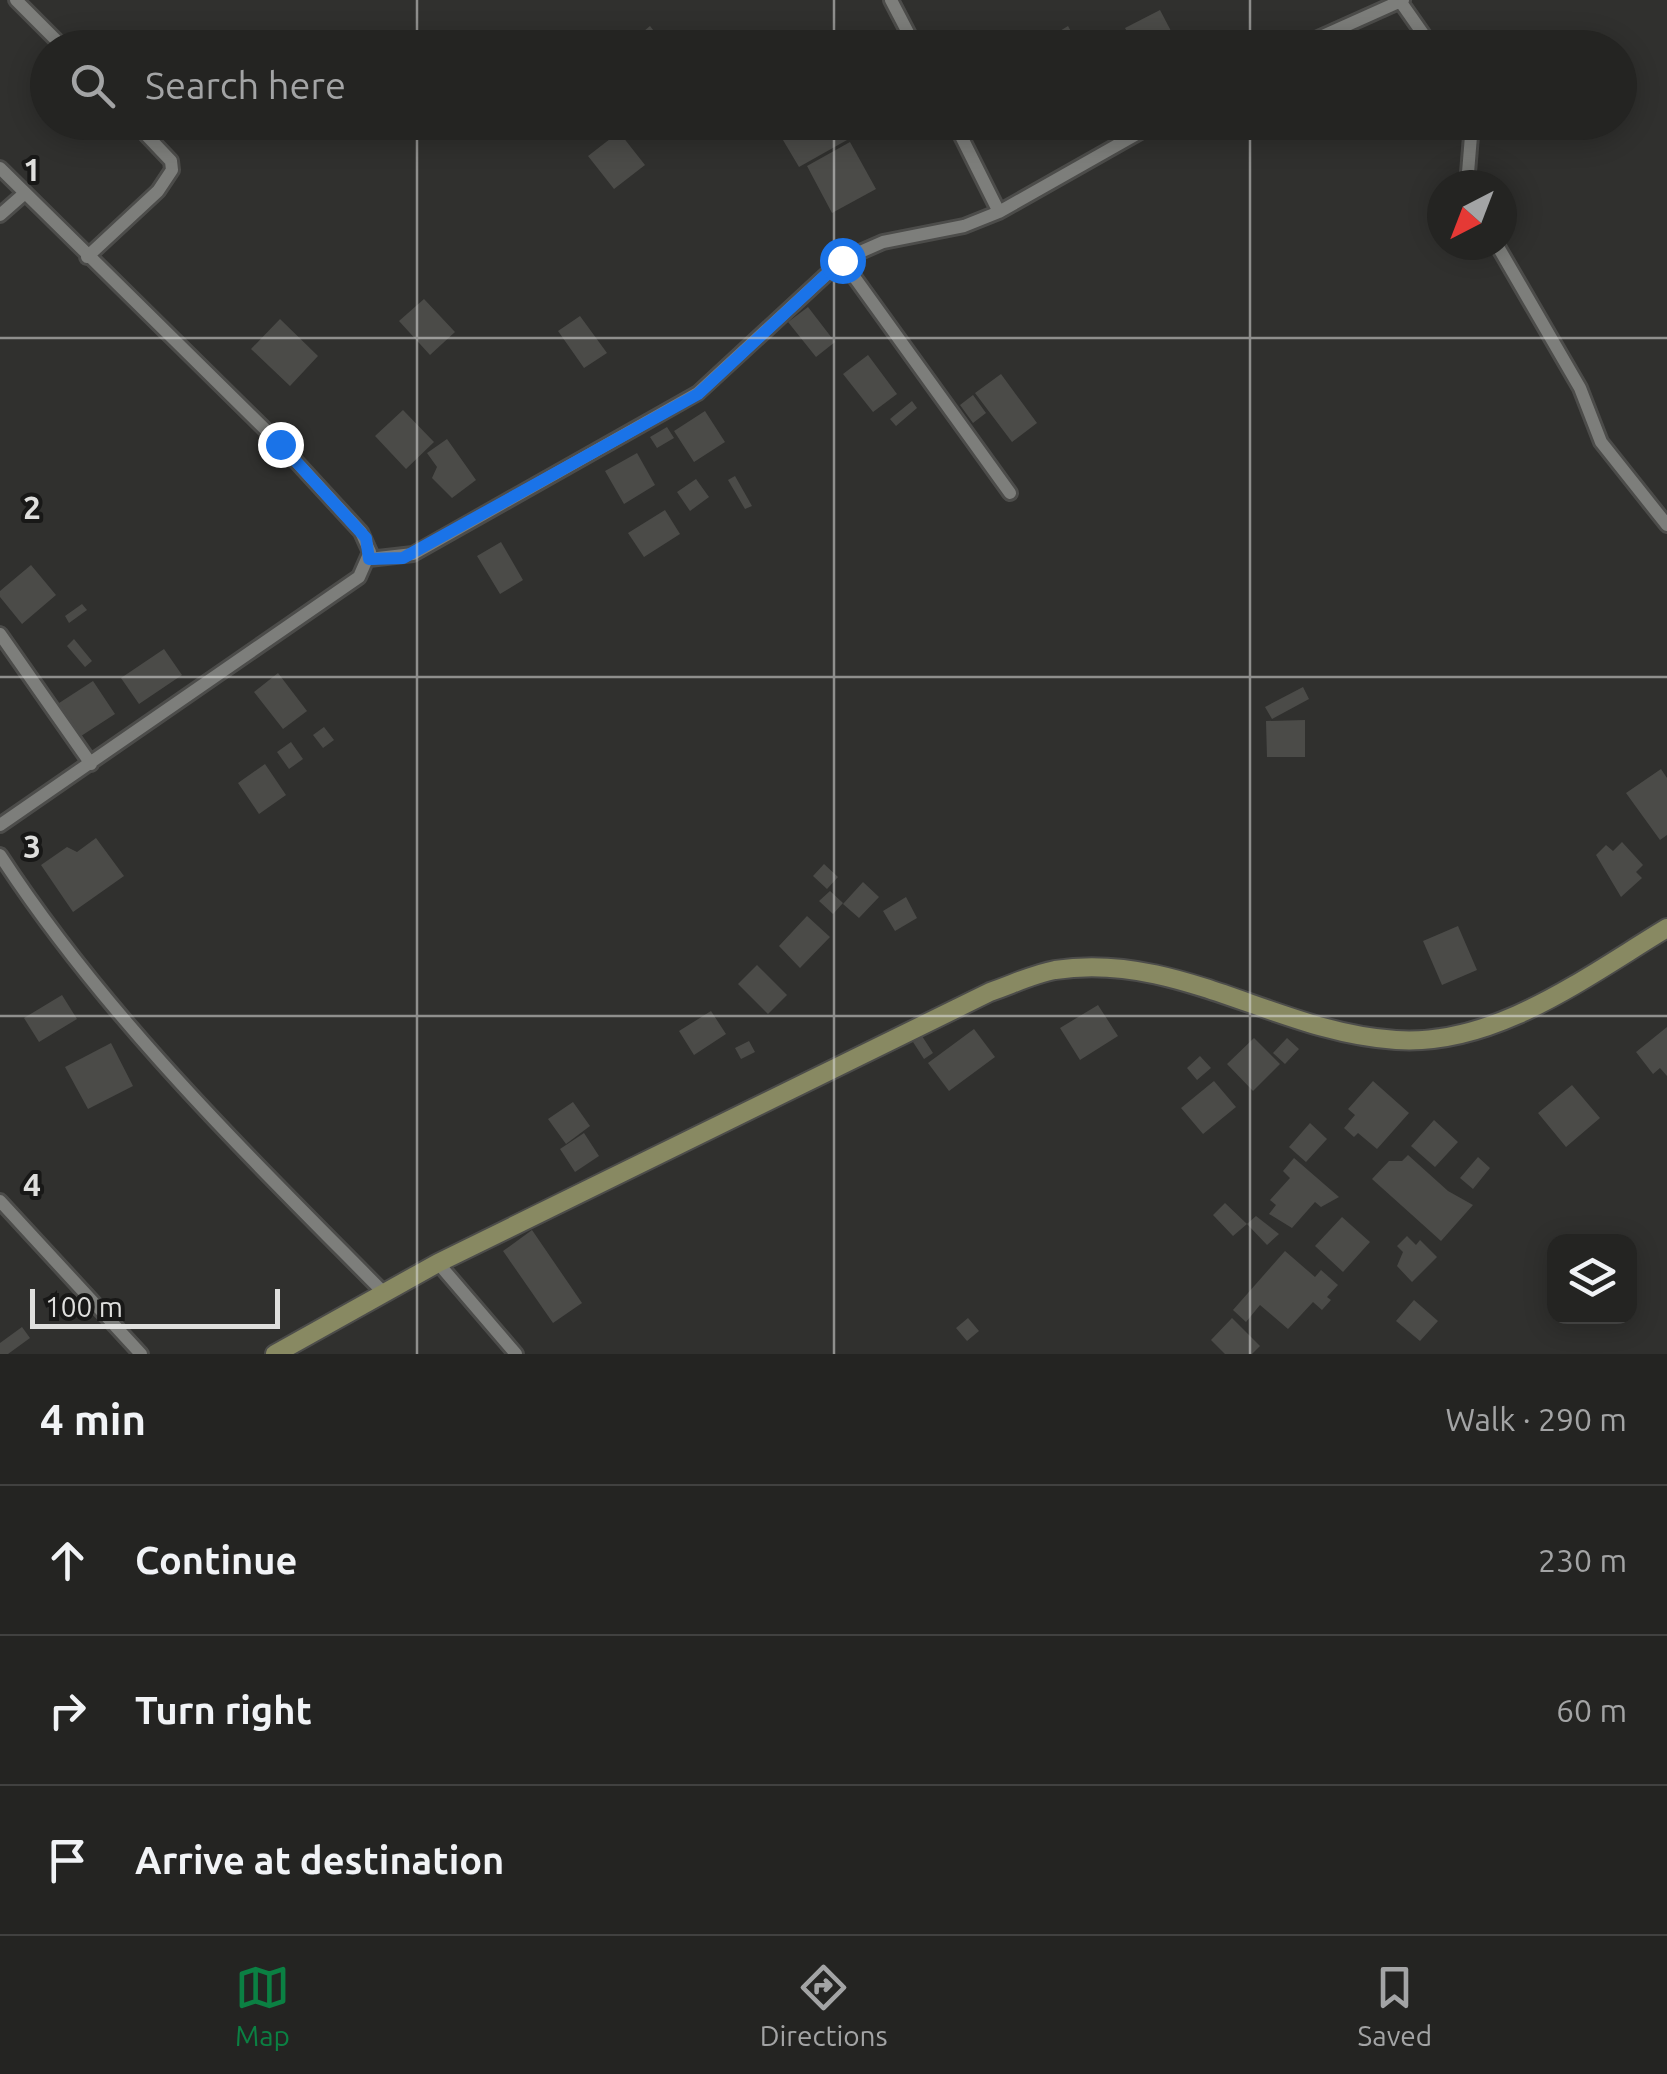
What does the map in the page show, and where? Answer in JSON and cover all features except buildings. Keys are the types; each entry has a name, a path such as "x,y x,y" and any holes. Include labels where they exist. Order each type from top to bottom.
{"street":[{"path":"16,0 46,30"},
{"path":"891,0 907,30"},
{"path":"1337,30 1402,1 1421,30"},
{"path":"87,258 158,191 172,170 170,161 151,140"},
{"path":"963,140 1000,212"},
{"path":"369,559 413,554 680,406 732,366 842,260 883,242 964,226 1000,212 1126,140"},
{"path":"1468,170 1471,140"},
{"path":"0,168 327,495 366,538 369,559 359,577 0,825"},
{"path":"0,215 25,193"},
{"path":"842,260 1010,493"},
{"path":"1507,260 1580,388 1601,442 1667,525"},
{"path":"0,634 91,764"},
{"path":"0,854 48,928 155,1060 384,1294"},
{"path":"275,1354 438,1264 990,992 1053,970 1124,968 1180,978 1292,1017 1397,1040 1470,1031 1510,1017 1667,928"},
{"path":"0,1201 141,1354"},
{"path":"438,1264 516,1354"}],"route":[{"path":"280,444 366,538 369,559 403,558 698,394 842,260"}]}
